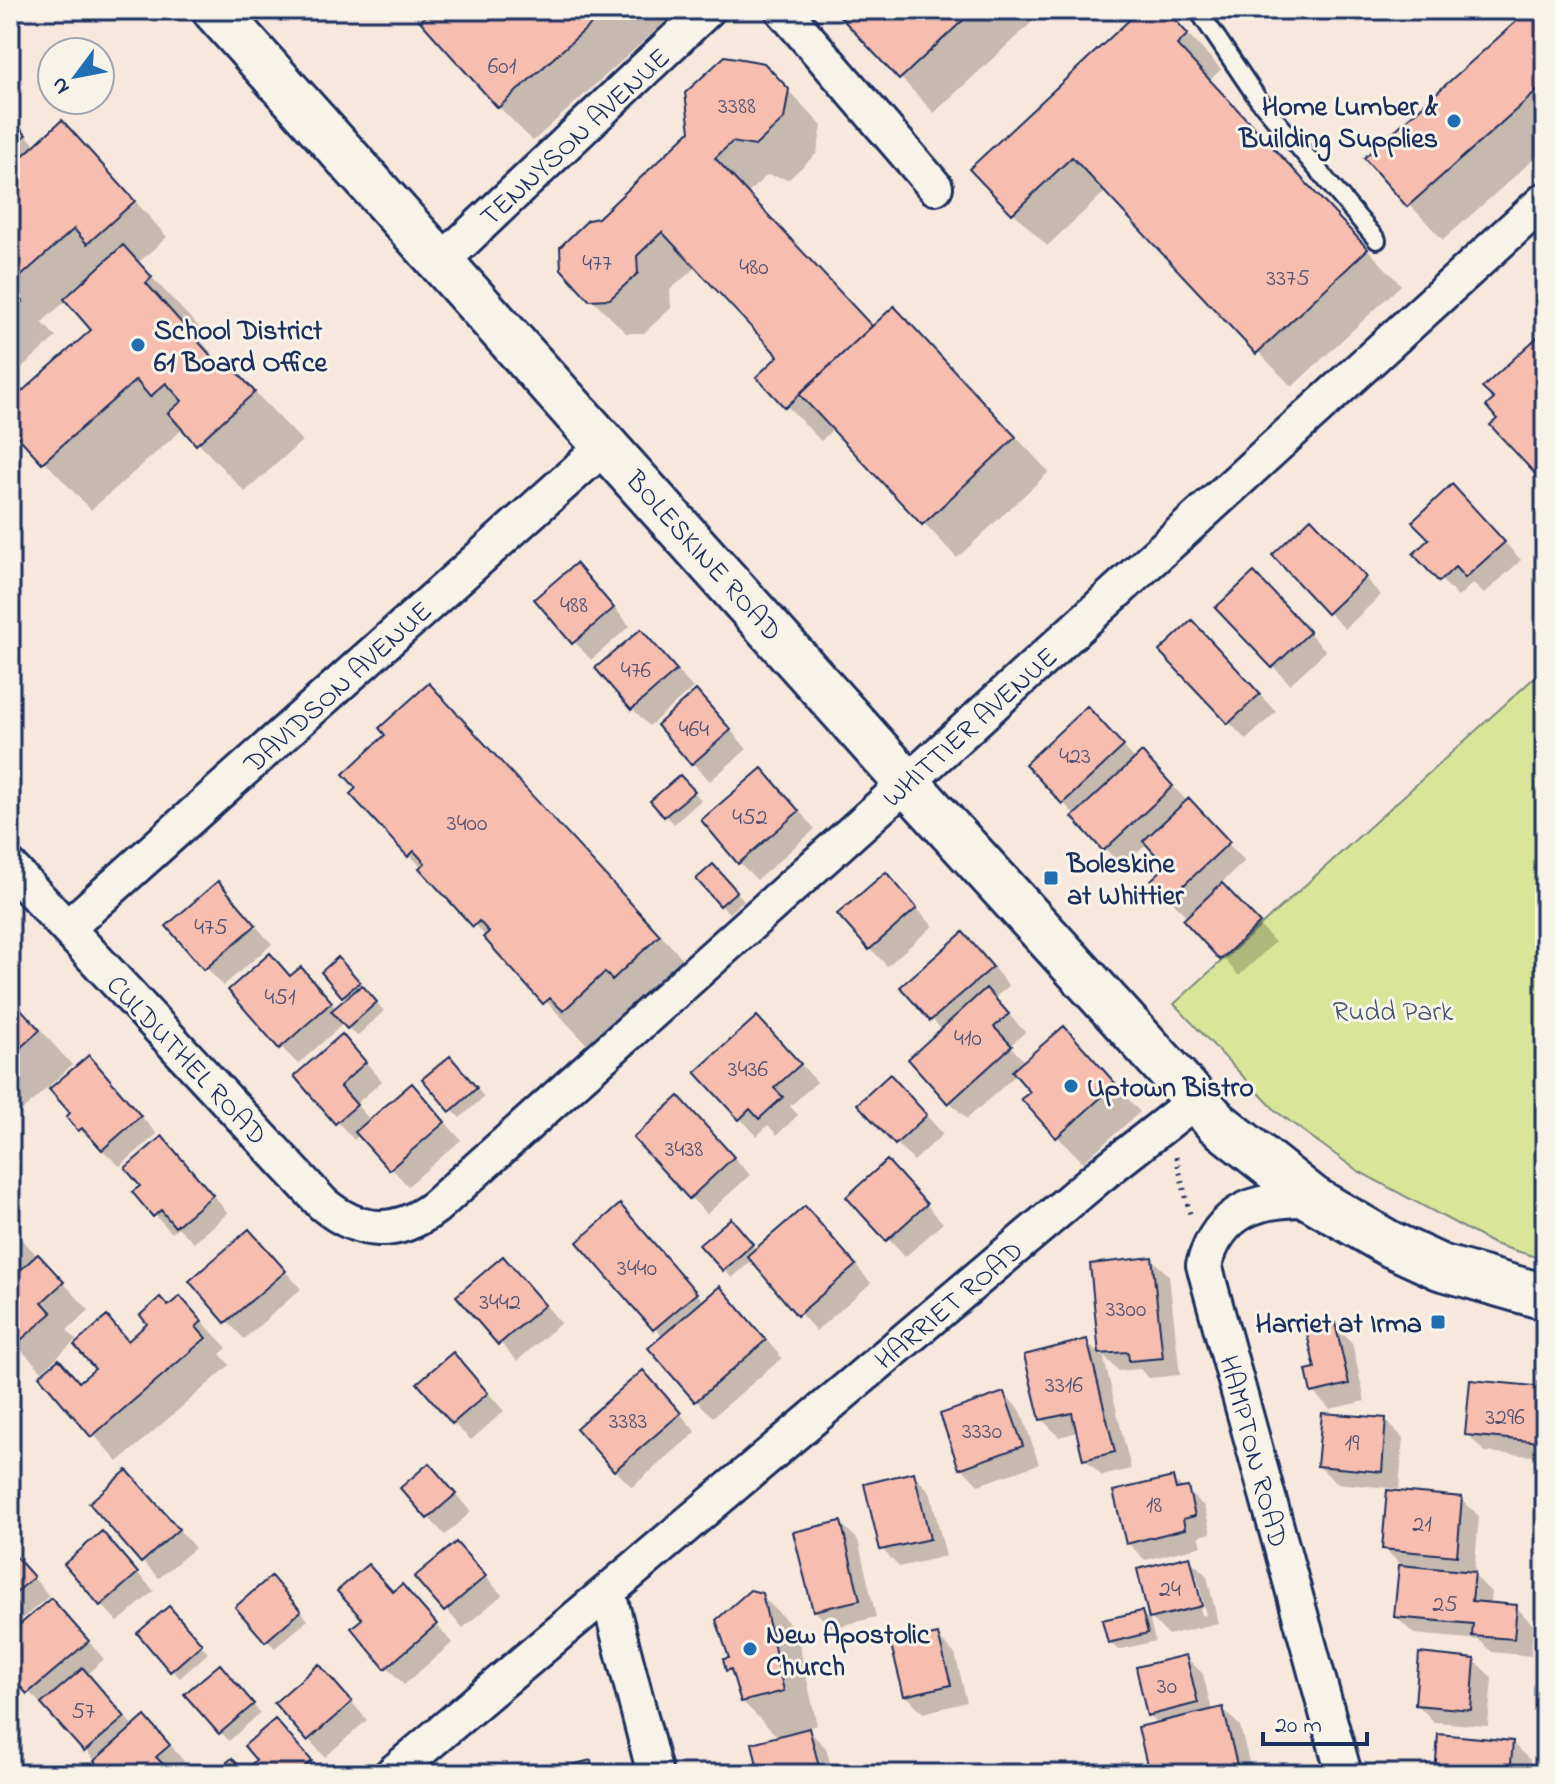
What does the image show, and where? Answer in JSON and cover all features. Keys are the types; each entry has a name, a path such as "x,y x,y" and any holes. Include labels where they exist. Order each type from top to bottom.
{"main road":[{"name":"BOLESKINE ROAD","path":"215,10 607,444 907,783 1196,1100"},
{"path":"1196,1100 1241,1144 1313,1199 1388,1243 1440,1267 1545,1297"}],"street":[{"name":"TENNYSON AVENUE","path":"441,262 707,10"},
{"path":"783,10 935,187"},
{"name":"WHITTIER AVENUE","path":"380,1231 410,1223 435,1207 907,783 1545,200"},
{"name":"DAVIDSON AVENUE","path":"67,928 607,444"},
{"name":"CULDUTHEL ROAD","path":"10,867 323,1204 349,1222 380,1231"},
{"name":"HARRIET ROAD","path":"392,1774 1196,1100"},
{"path":"1204,1265 1212,1238 1248,1208 1275,1199 1313,1199"},
{"name":"HAMPTON ROAD","path":"1204,1265 1344,1774"},
{"path":"608,1593 655,1774"}],"lane":[{"path":"1198,10 1258,99 1377,240"}],"path":[{"path":"1156,1131 1177,1159 1204,1265"}],"green space":[{"name":"Rudd Park","path":"1545,668 1545,1211 1536,1257 1494,1244 1358,1171 1277,1112 1174,1004"}],"building":[{"path":"432,10 607,10 498,108 420,21"},
{"path":"834,10 974,10 899,80"},
{"path":"1140,10 1166,10 1188,34 1177,45 1368,249 1256,354 1072,157 1012,214 969,169"},
{"name":"Home Lumber & Building Supplies","path":"1529,10 1545,10 1545,84 1407,207 1364,158"},
{"path":"725,56 764,63 789,89 784,119 755,146 732,142 715,158 872,326 785,408 756,377 778,356 662,232 637,256 638,273 610,299 589,300 561,269 560,247 588,220 598,218 690,131 685,93"},
{"path":"10,117 26,135 10,149"},
{"path":"62,120 135,201 87,244 74,229 10,286 10,155 16,162"},
{"name":"School District 61 Board Office","path":"123,245 152,277 146,283 221,367 227,361 255,392 196,445 168,413 182,401 166,383 150,397 136,380 42,463 10,428 10,402 91,330 64,299"},
{"path":"10,287 23,301 10,313"},
{"path":"894,306 1016,437 922,525 799,394"},
{"path":"1545,330 1545,474 1540,479 1490,425 1497,419 1486,406 1494,399 1482,388"},
{"path":"1452,484 1505,542 1465,578 1455,567 1439,582 1413,554 1429,539 1412,522"},
{"path":"1311,518 1366,577 1327,614 1272,555"},
{"path":"576,563 614,608 572,644 534,599"},
{"path":"1254,572 1310,632 1272,668 1215,608"},
{"path":"1192,620 1260,694 1228,724 1159,651"},
{"path":"641,629 677,670 631,710 595,668"},
{"path":"429,683 660,935 612,980 605,972 563,1011 550,998 543,1004 483,937 489,932 479,921 473,927 419,868 425,863 414,851 408,857 350,794 356,788 343,774 385,735 379,728"},
{"path":"696,690 731,730 691,765 657,725"},
{"path":"1087,706 1124,746 1062,804 1025,764"},
{"path":"1142,752 1173,786 1103,851 1072,817"},
{"path":"762,768 799,811 738,864 701,820"},
{"path":"680,775 695,791 664,817 650,801"},
{"path":"1189,798 1230,842 1169,899 1151,880 1166,866 1143,841"},
{"path":"713,864 737,891 720,906 696,879"},
{"path":"886,872 917,908 869,950 837,914"},
{"path":"218,881 256,925 204,970 166,926"},
{"path":"1222,883 1260,923 1220,960 1183,920"},
{"path":"963,932 993,967 930,1021 900,987"},
{"path":"270,953 290,976 301,967 332,1002 279,1049 228,990"},
{"path":"338,957 360,982 342,997 321,972"},
{"path":"362,985 377,1002 347,1029 331,1011"},
{"path":"986,988 1009,1014 994,1027 1012,1046 948,1104 908,1059"},
{"path":"10,997 40,1030 10,1057"},
{"path":"757,1016 801,1064 774,1088 783,1097 759,1119 750,1109 739,1120 695,1072"},
{"path":"1064,1026 1116,1084 1056,1138 1021,1099 1030,1092 1012,1071"},
{"path":"342,1034 366,1062 340,1086 357,1105 335,1124 294,1076"},
{"path":"89,1055 141,1116 102,1150 82,1128 78,1131 66,1117 70,1113 49,1089"},
{"path":"450,1056 477,1088 450,1112 422,1079"},
{"path":"890,1074 927,1115 895,1145 857,1104"},
{"path":"412,1083 445,1122 389,1170 355,1132"},
{"path":"679,1096 734,1157 689,1199 633,1138"},
{"path":"162,1136 213,1195 175,1227 161,1210 153,1217 132,1192 140,1186 125,1168"},
{"path":"887,1160 927,1204 886,1241 846,1197"},
{"path":"620,1204 697,1293 653,1330 577,1242"},
{"path":"805,1206 856,1265 797,1316 747,1256"},
{"path":"731,1218 753,1244 723,1271 699,1245"},
{"path":"249,1229 286,1271 225,1323 189,1281"},
{"path":"38,1254 64,1282 42,1302 52,1313 14,1346 10,1342 10,1268 16,1274"},
{"path":"503,1256 545,1305 498,1345 456,1296"},
{"path":"1152,1257 1163,1358 1129,1361 1128,1352 1099,1354 1090,1264"},
{"path":"720,1286 766,1340 695,1402 648,1348"},
{"path":"180,1296 202,1321 196,1327 206,1338 91,1437 39,1376 59,1359 79,1382 95,1369 74,1345 107,1316 128,1341 147,1324 140,1315 160,1297 168,1306"},
{"path":"1335,1323 1349,1384 1311,1393 1306,1370 1315,1368 1306,1330"},
{"path":"1087,1339 1115,1452 1083,1460 1072,1413 1040,1420 1024,1355"},
{"path":"453,1352 488,1393 452,1424 417,1383"},
{"path":"643,1370 681,1413 614,1471 576,1428"},
{"path":"1470,1380 1545,1387 1541,1442 1465,1435"},
{"path":"1004,1392 1023,1446 959,1469 940,1414"},
{"path":"1322,1413 1386,1418 1382,1472 1317,1466"},
{"path":"429,1463 456,1494 427,1519 400,1488"},
{"path":"127,1470 179,1529 141,1563 89,1503"},
{"path":"914,1472 930,1539 880,1550 864,1484"},
{"path":"1173,1477 1176,1489 1188,1487 1195,1516 1183,1519 1185,1529 1126,1544 1113,1491"},
{"path":"1387,1490 1462,1497 1457,1556 1382,1549"},
{"path":"841,1521 860,1600 813,1611 793,1532"},
{"path":"102,1531 138,1573 100,1606 64,1564"},
{"path":"456,1542 486,1576 444,1612 414,1577"},
{"path":"10,1550 34,1577 10,1598"},
{"path":"1190,1556 1202,1606 1149,1619 1137,1569"},
{"path":"368,1564 393,1592 402,1584 437,1624 385,1669 351,1628 362,1619 337,1591"},
{"path":"1399,1565 1475,1572 1472,1601 1517,1605 1514,1639 1472,1636 1473,1624 1394,1617"},
{"path":"271,1576 301,1611 265,1642 235,1607"},
{"name":"New Apostolic Church","path":"750,1590 762,1593 784,1691 741,1702 731,1669 726,1671 723,1659 729,1658 716,1620"},
{"path":"51,1598 89,1641 27,1694 10,1675 10,1633"},
{"path":"169,1606 202,1644 170,1672 137,1633"},
{"path":"1142,1611 1148,1633 1108,1643 1102,1620"},
{"path":"938,1634 951,1685 904,1696 891,1645"},
{"path":"1419,1653 1475,1659 1471,1710 1415,1705"},
{"path":"1186,1655 1198,1703 1147,1716 1136,1667"},
{"path":"220,1664 254,1704 219,1734 184,1694"},
{"path":"319,1664 352,1702 307,1741 274,1703"},
{"path":"83,1668 125,1717 84,1752 41,1704"},
{"path":"1223,1707 1238,1769 1216,1774 1149,1774 1138,1727"},
{"path":"145,1716 170,1745 156,1757 164,1765 154,1774 106,1774 94,1761"},
{"path":"275,1719 312,1761 297,1774 254,1774 248,1767 256,1760 244,1746"},
{"path":"809,1728 821,1774 759,1774 752,1743"},
{"path":"1438,1734 1513,1741 1510,1774 1435,1774"},
{"path":"232,1758 246,1774 213,1774"},
{"path":"591,1760 594,1774 539,1774 539,1773"},
{"path":"1135,1768 1136,1774 1110,1774"}],"place":[{"name":"Home Lumber & Building Supplies","path":"1454,121"},
{"name":"School District 61 Board Office","path":"138,345"},
{"name":"Boleskine at Whittier","path":"1051,878"},
{"name":"Uptown Bistro","path":"1071,1086"},
{"name":"Harriet at Irma","path":"1438,1322"},
{"name":"New Apostolic Church","path":"750,1649"}]}
